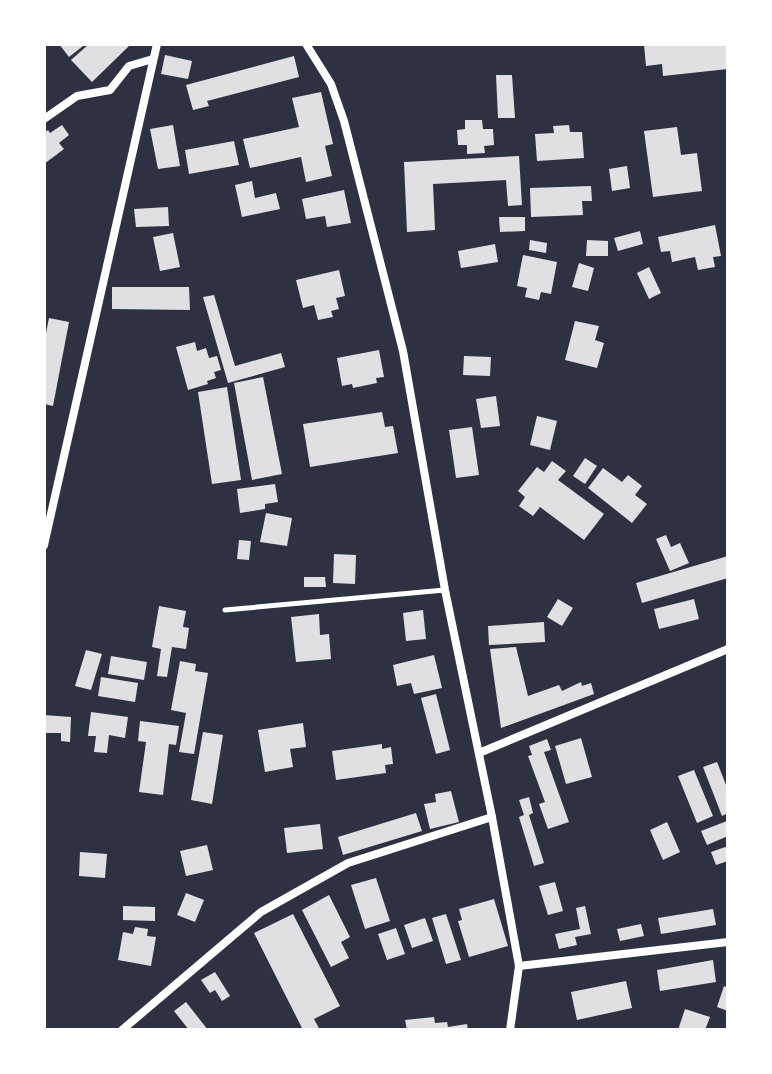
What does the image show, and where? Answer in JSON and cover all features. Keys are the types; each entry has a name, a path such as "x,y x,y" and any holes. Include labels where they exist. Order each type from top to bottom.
{"street":[{"path":"44,545 157,44"},
{"path":"306,44 331,84 344,121 399,336 519,966 510,1030"},
{"path":"44,119 77,96 110,90 129,66 153,59"},
{"path":"479,753 728,649"},
{"path":"122,1030 261,912 348,863 492,817"},
{"path":"519,966 728,942"}],"lane":[{"path":"225,610 445,590"}],"building":[{"path":"59,44 82,44 83,46 69,57"},
{"path":"89,44 129,46 92,82 71,60"},
{"path":"728,44 728,69 663,76 662,64 646,66 644,45"},
{"path":"165,55 192,61 188,79 161,74"},
{"path":"294,56 299,77 207,101 209,106 193,110 186,85"},
{"path":"496,75 512,75 515,118 498,118"},
{"path":"321,92 333,144 325,146 332,176 306,182 301,157 250,168 243,139 299,127 292,98"},
{"path":"465,120 482,120 483,129 493,129 494,145 484,146 485,153 467,154 467,145 458,145 457,130 465,129"},
{"path":"62,125 69,135 59,143 64,149 44,164 44,133 48,130 50,133"},
{"path":"173,125 180,166 158,169 150,129"},
{"path":"569,125 570,132 582,132 584,158 537,161 535,134 554,133 553,126"},
{"path":"677,127 681,155 697,153 702,191 653,197 644,131"},
{"path":"234,141 239,165 189,174 185,150"},
{"path":"519,156 522,205 508,206 506,180 433,184 435,230 407,232 404,162"},
{"path":"627,166 630,188 612,191 609,169"},
{"path":"252,181 255,198 276,193 280,209 242,217 235,185"},
{"path":"591,186 592,201 582,201 583,215 531,217 530,188"},
{"path":"344,190 351,223 327,227 325,216 306,219 302,199"},
{"path":"168,207 169,226 136,227 134,209"},
{"path":"499,217 525,217 525,231 500,232"},
{"path":"715,225 721,256 713,257 715,267 698,270 695,257 672,262 670,251 661,252 658,237"},
{"path":"640,231 643,244 618,251 614,238"},
{"path":"173,233 180,267 160,271 153,237"},
{"path":"530,240 547,243 546,253 529,250"},
{"path":"587,240 608,241 608,256 586,256"},
{"path":"495,244 498,262 461,268 458,251"},
{"path":"523,255 557,262 551,294 541,292 539,300 525,297 527,288 517,286"},
{"path":"579,263 594,268 588,291 572,287"},
{"path":"649,267 661,293 649,299 637,273"},
{"path":"339,270 345,296 336,298 339,309 331,311 333,317 318,320 314,305 303,308 296,280"},
{"path":"112,287 189,287 190,310 112,309"},
{"path":"214,295 235,366 281,353 285,367 228,383 203,297"},
{"path":"49,318 69,322 53,406 44,404 44,343"},
{"path":"575,321 599,326 595,340 604,343 597,368 565,360"},
{"path":"195,342 197,351 206,348 209,358 217,356 221,370 214,372 216,378 207,381 208,384 188,390 176,347"},
{"path":"379,350 384,377 376,378 377,383 353,388 352,384 342,386 337,358"},
{"path":"464,356 491,357 490,376 463,375"},
{"path":"263,377 282,474 252,480 234,383"},
{"path":"227,387 241,480 212,484 198,392"},
{"path":"496,396 500,426 481,428 476,399"},
{"path":"382,412 385,427 393,426 398,453 310,467 303,424"},
{"path":"537,416 557,421 550,450 530,445"},
{"path":"472,427 479,475 456,478 449,430"},
{"path":"585,458 597,466 585,484 573,476"},
{"path":"552,461 566,471 558,480 604,514 584,540 540,507 533,516 519,506 525,497 518,491 537,467 544,472"},
{"path":"603,468 622,482 628,475 642,486 635,495 647,504 632,523 588,488"},
{"path":"275,484 278,502 265,504 265,509 240,513 237,489"},
{"path":"266,513 292,518 287,546 260,542"},
{"path":"666,535 671,547 680,543 689,563 670,571 656,539"},
{"path":"239,540 251,541 249,560 237,559"},
{"path":"334,554 356,555 355,584 333,583"},
{"path":"728,556 728,578 642,603 636,583"},
{"path":"304,577 325,577 326,587 304,587"},
{"path":"558,599 573,608 562,626 547,617"},
{"path":"694,599 699,619 659,629 654,609"},
{"path":"159,606 186,611 183,627 189,628 186,649 172,647 167,677 157,676 161,649 152,647"},
{"path":"423,610 426,639 406,641 403,613"},
{"path":"319,614 320,635 329,634 331,659 296,662 291,617"},
{"path":"544,622 545,642 489,645 488,626"},
{"path":"516,647 528,696 559,685 562,691 581,682 582,686 591,683 594,694 501,728 490,649"},
{"path":"86,650 102,654 91,690 75,686"},
{"path":"434,655 442,688 414,694 411,683 397,686 393,665"},
{"path":"111,656 147,662 144,680 108,674"},
{"path":"180,661 196,664 195,671 208,673 194,754 179,752 186,713 171,710"},
{"path":"101,677 138,683 135,702 98,696"},
{"path":"436,694 450,750 436,754 421,698"},
{"path":"91,712 128,717 125,738 109,735 107,753 94,752 96,736 88,736"},
{"path":"44,715 71,717 70,742 61,741 61,733 44,733"},
{"path":"140,721 179,726 176,745 169,744 163,795 139,792 146,742 138,741"},
{"path":"303,723 306,747 290,749 293,767 265,772 258,730"},
{"path":"203,732 223,735 212,804 191,800"},
{"path":"581,738 592,777 566,784 555,746"},
{"path":"547,739 551,750 544,752 569,822 548,829 539,804 545,802 528,756 532,755 529,746"},
{"path":"382,744 382,749 391,747 393,764 385,765 386,773 336,780 332,751"},
{"path":"717,762 728,790 728,813 722,816 703,767"},
{"path":"694,770 713,816 697,823 678,776"},
{"path":"451,791 459,822 430,829 424,804 436,802 435,794"},
{"path":"529,797 533,813 529,815 544,863 534,866 519,817 524,815 519,800"},
{"path":"416,813 422,831 343,855 338,837"},
{"path":"727,821 728,836 707,845 701,831"},
{"path":"667,822 680,852 663,860 650,830"},
{"path":"320,824 323,849 287,853 284,828"},
{"path":"207,845 213,870 186,876 180,851"},
{"path":"728,846 728,861 716,865 711,852"},
{"path":"80,852 107,854 105,878 79,876"},
{"path":"376,878 390,921 365,929 351,885"},
{"path":"555,882 563,911 548,915 539,886"},
{"path":"186,893 204,900 195,922 177,915"},
{"path":"329,895 350,937 341,942 349,958 331,967 302,910"},
{"path":"494,899 508,946 469,957 458,921 462,920 459,909"},
{"path":"123,906 155,907 155,921 123,920"},
{"path":"585,906 591,934 575,937 577,945 559,949 555,934 580,929 576,908"},
{"path":"713,909 716,925 661,934 658,918"},
{"path":"293,914 340,1006 314,1019 320,1030 303,1030 254,933"},
{"path":"446,914 461,960 446,964 432,918"},
{"path":"425,918 433,941 412,948 404,925"},
{"path":"641,924 644,936 620,941 617,929"},
{"path":"135,927 148,929 147,936 156,937 151,966 118,960 123,932 133,934"},
{"path":"396,928 405,954 387,960 378,934"},
{"path":"713,960 716,982 660,991 657,970"},
{"path":"215,972 230,996 222,1001 215,990 210,993 201,980"},
{"path":"626,981 632,1008 577,1020 571,992"},
{"path":"724,986 728,988 728,1011 717,1007"},
{"path":"186,1002 208,1030 189,1030 174,1011"},
{"path":"685,1009 710,1017 705,1030 678,1030"},
{"path":"434,1017 435,1023 447,1022 448,1027 467,1024 468,1030 407,1030 405,1020"}]}
